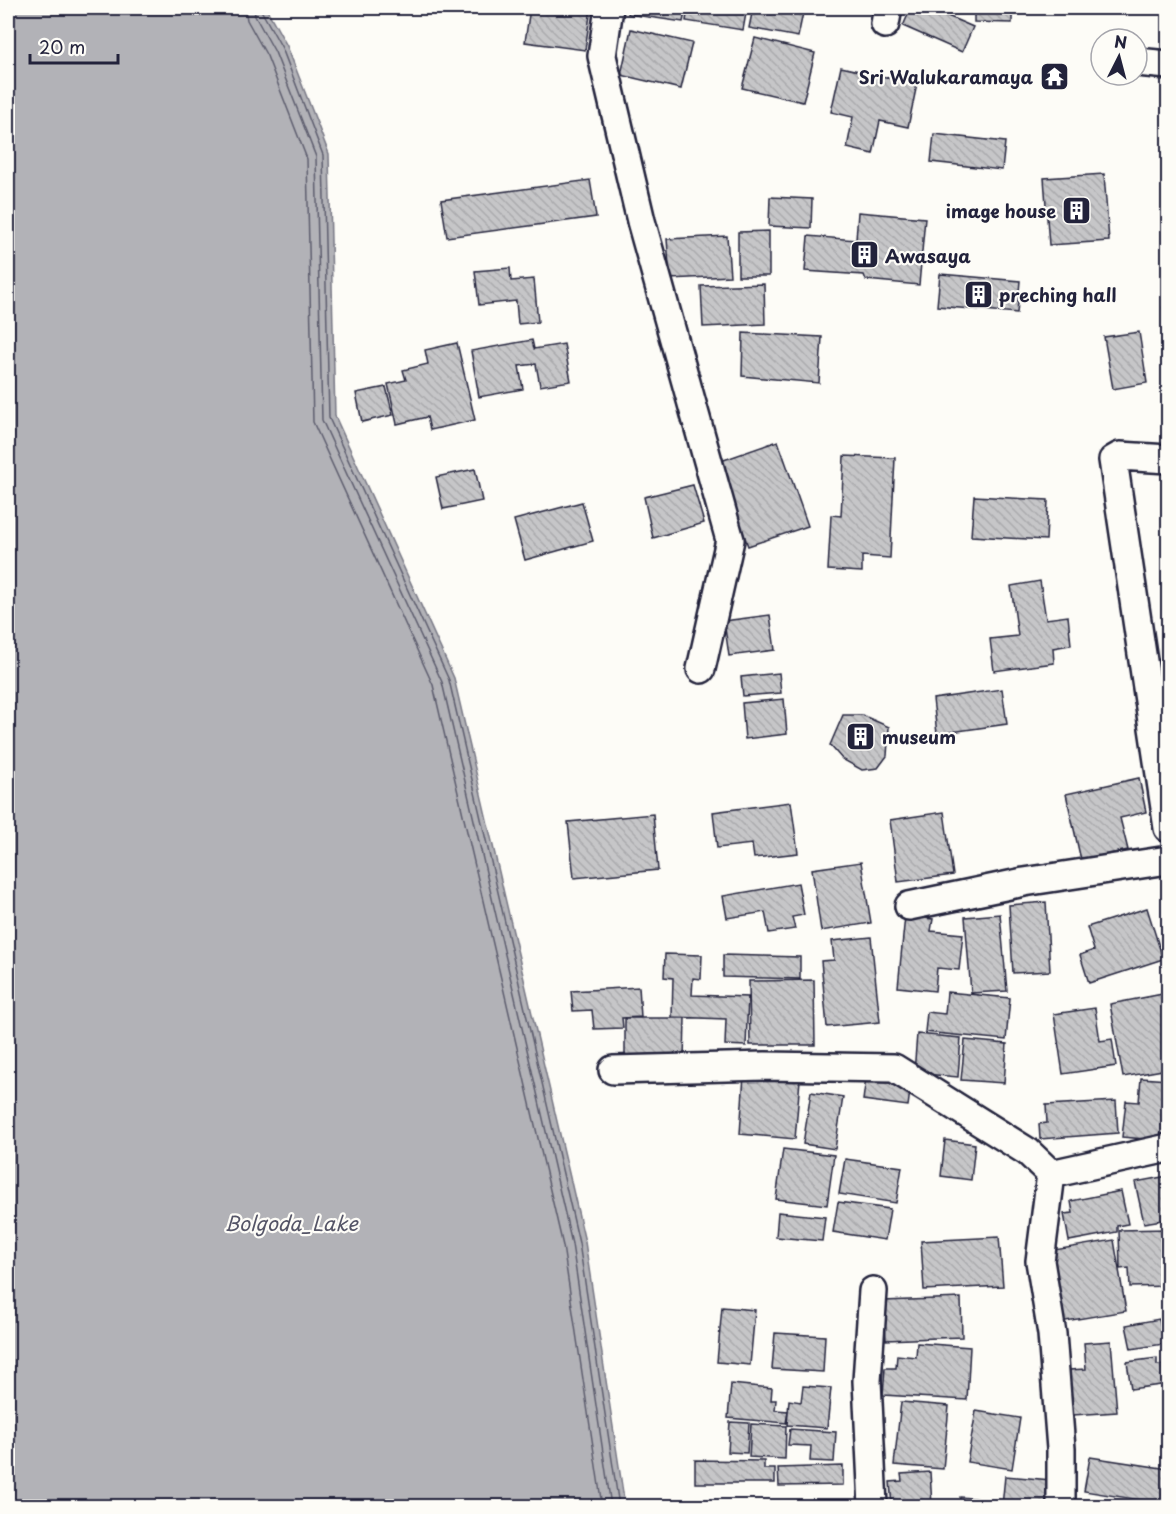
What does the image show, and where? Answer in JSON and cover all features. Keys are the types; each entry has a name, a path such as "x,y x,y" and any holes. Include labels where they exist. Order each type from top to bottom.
{"street":[{"path":"609,8 602,56 642,220 730,540 701,669"},
{"path":"1149,63 1168,65"},
{"path":"1168,459 1120,456 1113,460 1168,828"},
{"path":"909,906 1024,882 1168,860"},
{"path":"613,1070 765,1066 894,1068 1028,1152 1051,1174"},
{"path":"1051,1174 1168,1148"},
{"path":"1051,1174 1040,1261 1052,1334 1061,1449 1061,1506"},
{"path":"873,1291 867,1382 873,1506"}],"water":[{"name":"Bolgoda_Lake","path":"8,8 266,8 287,46 329,154 335,416 454,678 585,1242 625,1506 8,1506"}],"building":[{"path":"530,8 591,8 585,50 525,42"},
{"path":"629,8 686,8 683,22 628,14"},
{"path":"688,8 747,8 743,30 686,21"},
{"path":"753,8 804,8 798,37 749,28"},
{"path":"911,8 929,8 973,27 962,52 903,26"},
{"path":"974,8 1012,8 1012,23 974,22"},
{"path":"1016,8 1057,8 1057,9 1016,10"},
{"path":"631,29 692,43 681,89 621,75"},
{"path":"755,38 815,53 803,102 742,88"},
{"path":"841,67 917,84 908,127 880,121 873,154 847,148 853,117 831,112"},
{"path":"934,134 1005,142 1002,170 931,162"},
{"name":"image house","path":"1104,174 1109,241 1049,245 1044,178"},
{"path":"590,180 596,217 447,237 441,200"},
{"path":"770,197 812,199 811,228 769,226"},
{"name":"Awasaya","path":"858,212 925,218 919,285 866,280 864,275 805,271 808,236 856,240"},
{"path":"769,231 769,276 738,276 738,232"},
{"path":"727,236 730,276 670,279 667,239"},
{"path":"510,268 511,281 534,279 538,322 518,324 516,301 479,305 475,271"},
{"name":"preching hall","path":"940,274 1020,281 1017,313 937,306"},
{"path":"764,284 765,324 703,327 701,286"},
{"path":"1168,306 1168,332 1163,307"},
{"path":"1139,332 1147,383 1113,389 1104,337"},
{"path":"743,333 822,337 819,383 742,376"},
{"path":"532,340 534,349 564,344 571,381 540,386 536,364 519,366 523,389 479,397 471,351"},
{"path":"457,343 475,420 430,430 427,417 397,424 388,384 406,380 403,370 428,364 425,350"},
{"path":"386,387 393,415 362,422 356,393"},
{"path":"778,441 808,526 748,546 718,462"},
{"path":"844,456 895,458 890,558 862,556 862,572 828,570 831,515 841,516"},
{"path":"475,469 482,501 443,509 436,477"},
{"path":"693,485 704,523 653,538 644,497"},
{"path":"974,496 1048,500 1046,540 971,536"},
{"path":"582,502 593,541 525,560 514,520"},
{"path":"1040,581 1046,619 1068,616 1071,645 1053,648 1054,663 994,671 990,639 1018,636 1011,586"},
{"path":"770,615 775,650 729,656 724,621"},
{"path":"1162,626 1168,626 1168,678 1159,677"},
{"path":"779,673 781,693 743,696 741,677"},
{"path":"1002,689 1007,724 937,734 933,699"},
{"path":"784,699 787,734 745,739 742,703"},
{"name":"museum","path":"843,715 862,715 889,727 887,756 878,768 862,770 842,759 830,745"},
{"path":"1139,778 1146,812 1120,818 1128,850 1081,860 1066,794"},
{"path":"791,802 798,853 754,858 752,844 717,848 713,812"},
{"path":"944,812 953,875 898,882 890,820"},
{"path":"653,814 658,870 574,878 568,822"},
{"path":"861,862 871,923 821,931 812,869"},
{"path":"798,883 804,915 792,917 795,929 769,933 765,912 727,918 723,896"},
{"path":"1046,902 1050,971 1013,973 1009,905"},
{"path":"1147,908 1163,959 1089,983 1080,955 1094,950 1087,927"},
{"path":"1000,914 1007,991 971,993 965,917"},
{"path":"905,916 933,919 931,931 963,934 959,970 937,968 935,991 898,987"},
{"path":"871,937 880,1022 827,1027 821,961 834,960 832,941"},
{"path":"665,954 702,955 701,979 693,978 692,995 748,997 746,1046 725,1045 726,1019 672,1017 673,978 664,977"},
{"path":"723,955 800,957 800,979 723,977"},
{"path":"814,980 815,1045 750,1045 749,981"},
{"path":"639,987 641,1017 622,1018 623,1028 594,1029 592,1010 573,1011 571,991"},
{"path":"947,992 1010,998 1006,1040 925,1032 927,1012 945,1014"},
{"path":"1168,993 1168,1069 1123,1077 1110,1004"},
{"path":"1095,1008 1100,1041 1112,1039 1116,1066 1063,1074 1054,1014"},
{"path":"625,1018 685,1018 684,1060 625,1059"},
{"path":"917,1034 961,1038 958,1077 914,1073"},
{"path":"965,1040 1007,1044 1004,1083 961,1080"},
{"path":"744,1075 800,1080 795,1139 740,1134"},
{"path":"866,1078 911,1084 908,1106 863,1100"},
{"path":"1141,1078 1168,1080 1168,1141 1122,1137 1126,1101 1139,1102"},
{"path":"811,1092 843,1097 835,1149 803,1144"},
{"path":"1116,1101 1118,1133 1040,1139 1039,1124 1047,1123 1046,1105"},
{"path":"945,1140 975,1144 971,1180 941,1176"},
{"path":"783,1149 834,1155 827,1205 776,1199"},
{"path":"845,1159 902,1167 896,1203 839,1194"},
{"path":"1168,1176 1168,1219 1144,1223 1135,1182"},
{"path":"1121,1191 1128,1224 1117,1226 1117,1232 1069,1241 1064,1214 1073,1213 1071,1201"},
{"path":"838,1202 890,1209 885,1240 833,1232"},
{"path":"778,1212 825,1217 822,1241 776,1237"},
{"path":"1168,1229 1168,1286 1130,1287 1129,1268 1120,1269 1119,1230"},
{"path":"999,1237 1003,1286 924,1290 921,1241"},
{"path":"1114,1240 1126,1311 1060,1322 1048,1251"},
{"path":"961,1298 962,1337 886,1340 884,1301"},
{"path":"722,1307 755,1310 750,1365 717,1362"},
{"path":"1159,1319 1164,1344 1131,1349 1126,1325"},
{"path":"775,1333 825,1336 823,1372 772,1369"},
{"path":"1111,1341 1117,1412 1073,1415 1069,1370 1086,1369 1084,1343"},
{"path":"917,1343 970,1347 967,1400 883,1395 885,1368 896,1368 897,1355 916,1357"},
{"path":"1157,1358 1157,1365 1168,1364 1168,1384 1131,1389 1127,1362"},
{"path":"731,1384 772,1388 771,1400 776,1400 775,1410 788,1411 786,1423 728,1418"},
{"path":"803,1386 831,1388 827,1428 787,1425 789,1400 801,1402"},
{"path":"901,1402 949,1406 943,1469 894,1465"},
{"path":"976,1411 1020,1418 1012,1469 967,1462"},
{"path":"730,1422 749,1423 747,1453 728,1452"},
{"path":"751,1424 786,1426 785,1459 749,1457"},
{"path":"790,1429 836,1432 834,1462 810,1461 811,1446 788,1445"},
{"path":"1090,1457 1168,1469 1165,1504 1084,1491"},
{"path":"695,1460 764,1461 764,1469 775,1469 775,1483 695,1483"},
{"path":"843,1466 843,1485 779,1486 778,1468"},
{"path":"930,1472 932,1506 892,1506 890,1482 902,1481 901,1474"},
{"path":"1005,1476 1051,1480 1049,1506 1002,1506"},
{"path":"960,1497 1002,1501 1002,1506 959,1506"},
{"path":"1101,1503 1126,1506 1100,1506"}],"place":[{"name":"Sri Walukaramaya","path":"1054,76"},
{"name":"image house","path":"1077,210"},
{"name":"Awasaya","path":"864,255"},
{"name":"preching hall","path":"978,294"},
{"name":"museum","path":"861,736"}]}
